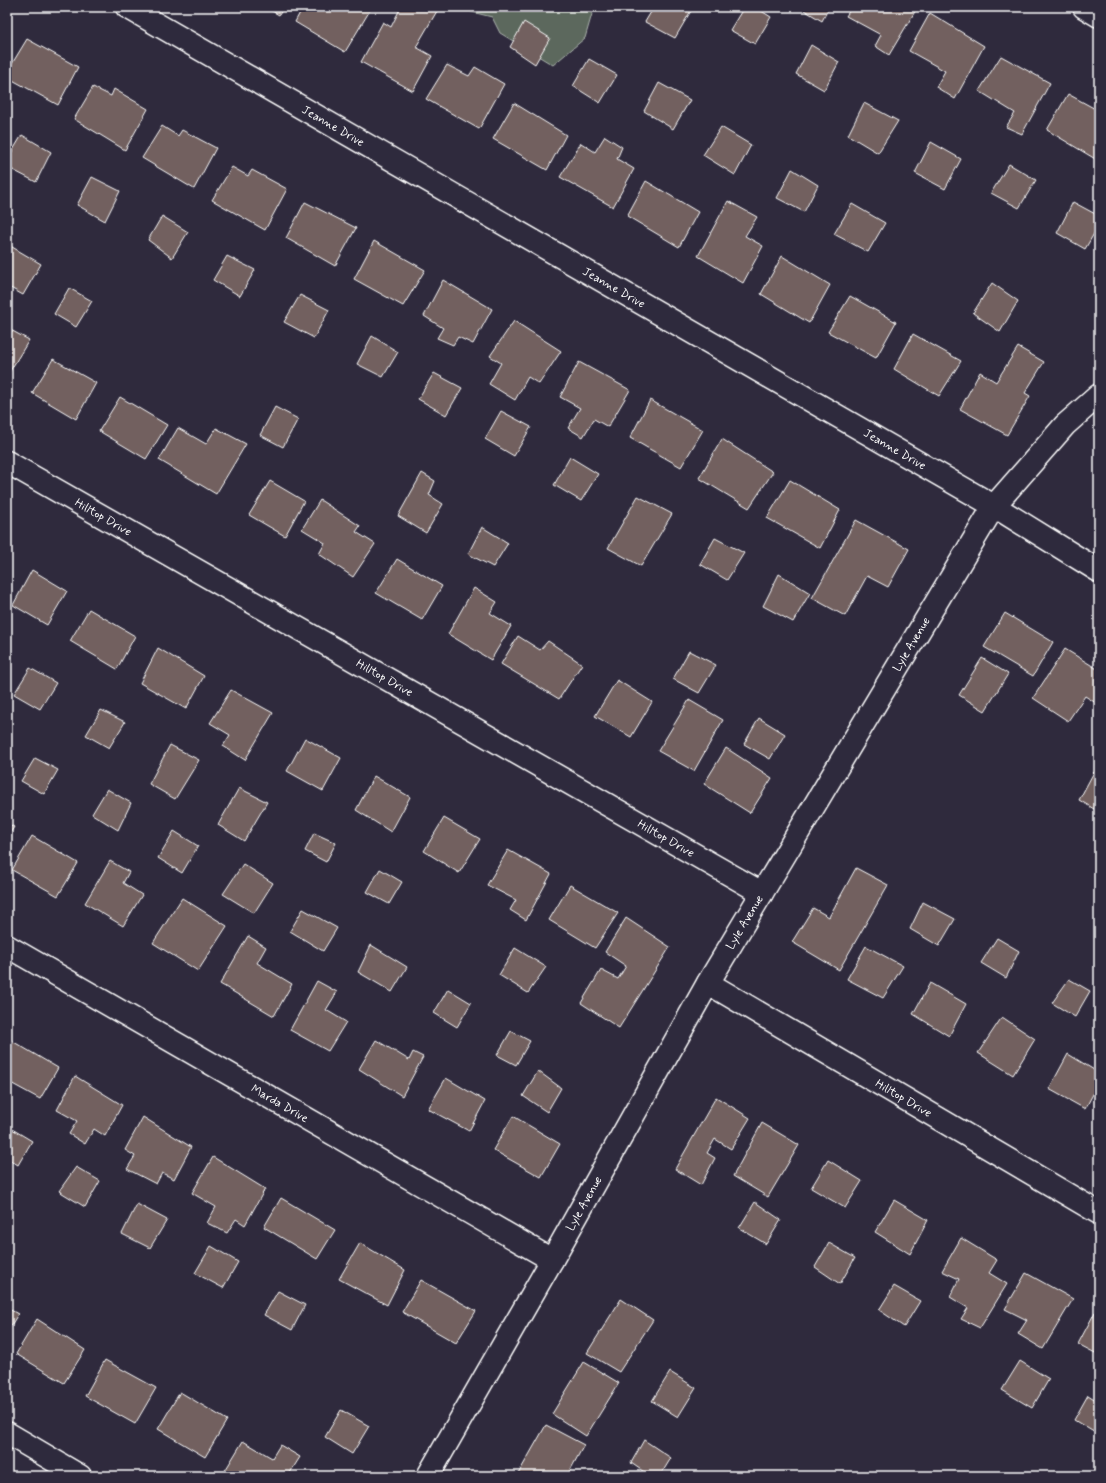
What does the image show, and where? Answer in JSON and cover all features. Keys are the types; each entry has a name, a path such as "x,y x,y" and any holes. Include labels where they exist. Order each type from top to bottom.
{"street":[{"name":"Jeanne Drive","path":"127,7 994,506 1099,570"},
{"path":"1084,7 1099,16"},
{"name":"Lyle Avenue","path":"428,1476 708,983 994,506 1065,425 1099,395"},
{"name":"Hilltop Drive","path":"7,462 762,893"},
{"name":"Marda Drive","path":"7,946 552,1260"},
{"name":"Hilltop Drive","path":"708,983 1099,1213"},
{"path":"7,1433 80,1476"}],"green space":[{"path":"438,7 594,7 585,38 553,65 500,33 492,17 468,11"}],"building":[{"path":"265,7 284,7 279,15"},
{"path":"303,7 372,7 345,52 295,22"},
{"path":"401,7 430,7 437,11 416,47 432,56 413,91 361,62 383,22 391,27"},
{"path":"654,7 689,7 692,9 675,38 645,22"},
{"path":"744,7 755,7 771,17 755,44 730,30"},
{"path":"799,7 829,7 822,21"},
{"path":"852,7 917,8 889,55 875,46 881,35 846,16"},
{"path":"930,13 984,46 955,99 936,87 945,71 909,51"},
{"path":"524,22 550,38 535,64 510,47"},
{"path":"27,39 78,67 58,105 7,77 7,72"},
{"path":"811,45 839,62 824,90 796,74"},
{"path":"1001,56 1050,83 1022,134 1006,127 1015,113 979,91"},
{"path":"589,59 617,75 600,103 573,86"},
{"path":"447,65 469,76 475,67 504,84 479,129 426,99"},
{"path":"659,83 690,100 673,129 644,111"},
{"path":"93,87 111,96 114,89 148,109 125,150 74,119"},
{"path":"1068,94 1099,111 1099,156 1097,160 1047,130"},
{"path":"514,103 566,135 547,170 493,139"},
{"path":"864,103 898,121 878,153 848,135"},
{"path":"162,126 178,136 182,130 216,148 194,189 142,158"},
{"path":"721,127 751,145 735,175 703,155"},
{"path":"22,135 51,152 36,182 7,167 7,160"},
{"path":"605,136 622,147 617,159 634,169 613,207 560,177 581,143 595,152"},
{"path":"931,142 961,159 945,189 915,173"},
{"path":"1009,164 1036,180 1019,208 991,193"},
{"path":"232,167 248,176 252,170 287,189 265,230 212,200"},
{"path":"792,169 818,185 804,212 777,198"},
{"path":"92,177 120,191 105,221 77,205"},
{"path":"646,181 698,212 679,247 627,216"},
{"path":"728,201 757,217 745,236 763,246 743,283 698,256"},
{"path":"305,202 356,228 335,266 286,238"},
{"path":"1073,202 1099,216 1099,225 1085,249 1057,233"},
{"path":"852,204 885,223 868,252 834,234"},
{"path":"162,216 188,232 172,258 148,240"},
{"path":"374,241 425,270 403,306 354,279"},
{"path":"7,244 41,264 23,295 7,286"},
{"path":"227,256 255,270 240,296 213,280"},
{"path":"782,256 830,285 809,323 761,294"},
{"path":"443,280 492,309 473,344 458,337 453,345 437,338 443,328 424,316"},
{"path":"992,283 1018,301 1000,332 973,313"},
{"path":"69,288 92,301 76,327 54,314"},
{"path":"300,295 329,310 314,338 284,322"},
{"path":"850,296 896,322 876,358 828,332"},
{"path":"514,321 561,351 539,384 528,377 515,400 489,384 501,363 490,356"},
{"path":"7,328 29,340 7,376"},
{"path":"913,334 961,361 939,396 894,369"},
{"path":"372,336 398,352 383,377 357,364"},
{"path":"1018,347 1044,362 1025,393 1030,396 1007,435 960,409 980,372 996,382"},
{"path":"53,359 96,383 76,419 32,393"},
{"path":"579,362 630,390 608,427 594,419 583,437 568,428 580,408 560,397"},
{"path":"434,373 462,388 446,415 418,399"},
{"path":"120,397 167,425 146,459 99,431"},
{"path":"650,400 703,430 681,467 630,438"},
{"path":"275,407 298,419 283,447 260,435"},
{"path":"501,411 531,427 514,456 485,439"},
{"path":"178,428 206,444 216,428 246,444 216,494 159,460"},
{"path":"722,439 773,472 749,508 699,478"},
{"path":"570,457 598,474 581,501 554,485"},
{"path":"422,473 435,481 429,495 443,504 426,533 398,516"},
{"path":"790,480 840,510 820,548 767,518"},
{"path":"270,481 304,501 285,536 249,515"},
{"path":"638,496 672,514 641,566 608,548"},
{"path":"320,500 360,526 356,532 375,544 353,577 319,554 325,543 302,529"},
{"path":"856,520 909,549 888,587 867,576 845,616 812,598"},
{"path":"482,527 508,543 493,567 468,554"},
{"path":"715,538 744,553 727,580 700,564"},
{"path":"397,559 442,586 422,620 376,593"},
{"path":"32,570 67,591 47,625 13,605"},
{"path":"779,574 810,593 793,622 763,606"},
{"path":"474,588 497,602 490,613 511,626 491,660 448,634"},
{"path":"89,609 135,636 117,669 70,641"},
{"path":"1005,613 1053,642 1033,676 984,647"},
{"path":"518,636 540,650 548,641 582,664 559,699 501,664"},
{"path":"158,648 204,676 186,709 140,683"},
{"path":"1065,649 1099,670 1099,705 1085,696 1068,721 1033,698"},
{"path":"689,651 716,665 699,693 673,679"},
{"path":"982,658 1008,674 985,711 959,695"},
{"path":"30,668 56,683 40,709 14,694"},
{"path":"617,680 652,702 631,737 595,716"},
{"path":"231,690 273,713 245,760 223,746 230,735 210,723"},
{"path":"689,700 723,720 694,771 658,751"},
{"path":"101,710 125,722 109,748 86,735"},
{"path":"759,718 785,734 770,759 744,744"},
{"path":"305,738 341,758 323,791 287,771"},
{"path":"170,745 199,760 175,799 149,784"},
{"path":"726,748 772,778 750,813 704,784"},
{"path":"35,758 58,770 44,794 21,781"},
{"path":"1094,772 1099,775 1099,812 1079,800"},
{"path":"374,776 410,797 391,832 356,810"},
{"path":"239,788 267,802 244,841 218,825"},
{"path":"107,789 131,803 118,830 92,814"},
{"path":"444,818 480,839 459,873 424,851"},
{"path":"7,823 14,827 7,838"},
{"path":"174,831 198,846 182,873 158,858"},
{"path":"314,833 336,843 326,862 305,851"},
{"path":"32,836 78,863 58,896 12,870"},
{"path":"508,850 551,874 526,920 510,910 516,900 487,885"},
{"path":"110,861 129,872 123,883 142,895 123,926 85,903"},
{"path":"243,864 273,883 254,913 223,894"},
{"path":"856,868 888,885 839,970 792,942 813,908 829,917"},
{"path":"380,869 402,882 389,904 367,892"},
{"path":"570,885 618,913 595,948 549,920"},
{"path":"182,898 227,926 198,971 153,943"},
{"path":"923,902 955,919 939,946 910,929"},
{"path":"303,909 337,928 323,951 290,931"},
{"path":"626,918 670,947 619,1028 581,1003 601,970 618,979 626,966 605,952"},
{"path":"248,936 266,947 257,963 292,984 274,1016 220,984"},
{"path":"997,938 1019,951 1006,978 981,963"},
{"path":"371,945 407,967 392,992 358,972"},
{"path":"866,946 903,966 883,998 847,979"},
{"path":"515,948 546,967 528,993 499,975"},
{"path":"1069,979 1090,991 1075,1017 1052,1003"},
{"path":"317,981 337,992 326,1010 346,1022 328,1051 290,1030"},
{"path":"930,983 966,1004 949,1036 913,1014"},
{"path":"448,989 471,1003 457,1027 434,1013"},
{"path":"1002,1017 1035,1039 1013,1075 978,1053"},
{"path":"511,1031 530,1041 516,1065 497,1055"},
{"path":"7,1038 58,1068 40,1099 7,1081"},
{"path":"376,1040 409,1060 413,1052 423,1057 402,1096 359,1069"},
{"path":"1068,1054 1099,1073 1099,1083 1085,1109 1049,1089"},
{"path":"538,1071 561,1088 547,1112 523,1096"},
{"path":"75,1076 122,1105 105,1136 94,1129 85,1144 69,1134 77,1121 57,1110"},
{"path":"446,1078 485,1101 469,1131 428,1109"},
{"path":"716,1097 750,1118 731,1149 715,1139 707,1153 715,1158 701,1185 675,1169"},
{"path":"513,1116 560,1144 541,1177 493,1150"},
{"path":"143,1117 191,1147 174,1179 162,1173 156,1184 127,1169 135,1156 125,1150"},
{"path":"762,1123 799,1145 768,1197 733,1176"},
{"path":"7,1126 32,1141 18,1165 7,1158"},
{"path":"213,1157 265,1189 245,1225 236,1219 227,1233 207,1223 216,1207 192,1193"},
{"path":"828,1160 862,1181 845,1208 811,1188"},
{"path":"76,1167 100,1181 85,1207 59,1191"},
{"path":"281,1198 335,1230 317,1259 264,1227"},
{"path":"894,1200 928,1220 910,1254 875,1232"},
{"path":"755,1202 781,1220 766,1244 739,1228"},
{"path":"137,1204 167,1220 150,1248 122,1234"},
{"path":"961,1238 997,1260 989,1273 1007,1284 980,1328 961,1319 968,1308 950,1297 959,1279 942,1271"},
{"path":"360,1243 405,1270 387,1305 339,1279"},
{"path":"829,1243 855,1258 840,1284 815,1267"},
{"path":"211,1246 238,1262 223,1288 195,1273"},
{"path":"1026,1273 1073,1299 1043,1349 1018,1334 1027,1320 1005,1309"},
{"path":"421,1280 476,1311 456,1343 402,1312"},
{"path":"894,1286 920,1301 904,1327 879,1310"},
{"path":"278,1291 305,1305 292,1330 264,1315"},
{"path":"621,1299 653,1320 619,1372 587,1353"},
{"path":"7,1308 18,1314 7,1332"},
{"path":"1095,1312 1099,1314 1099,1355 1078,1344"},
{"path":"37,1319 85,1350 64,1383 16,1354"},
{"path":"105,1360 156,1388 135,1424 85,1396"},
{"path":"1020,1361 1049,1379 1032,1408 1002,1390"},
{"path":"584,1362 619,1383 586,1436 552,1414"},
{"path":"670,1372 696,1388 678,1417 652,1401"},
{"path":"180,1392 227,1420 205,1457 158,1429"},
{"path":"1088,1395 1099,1402 1099,1430 1097,1434 1074,1420"},
{"path":"341,1410 369,1426 352,1454 325,1437"},
{"path":"546,1425 584,1445 567,1476 517,1476"},
{"path":"644,1440 671,1458 660,1476 650,1476 631,1463"},
{"path":"243,1441 272,1458 280,1445 300,1457 288,1476 226,1476 223,1474"}]}
